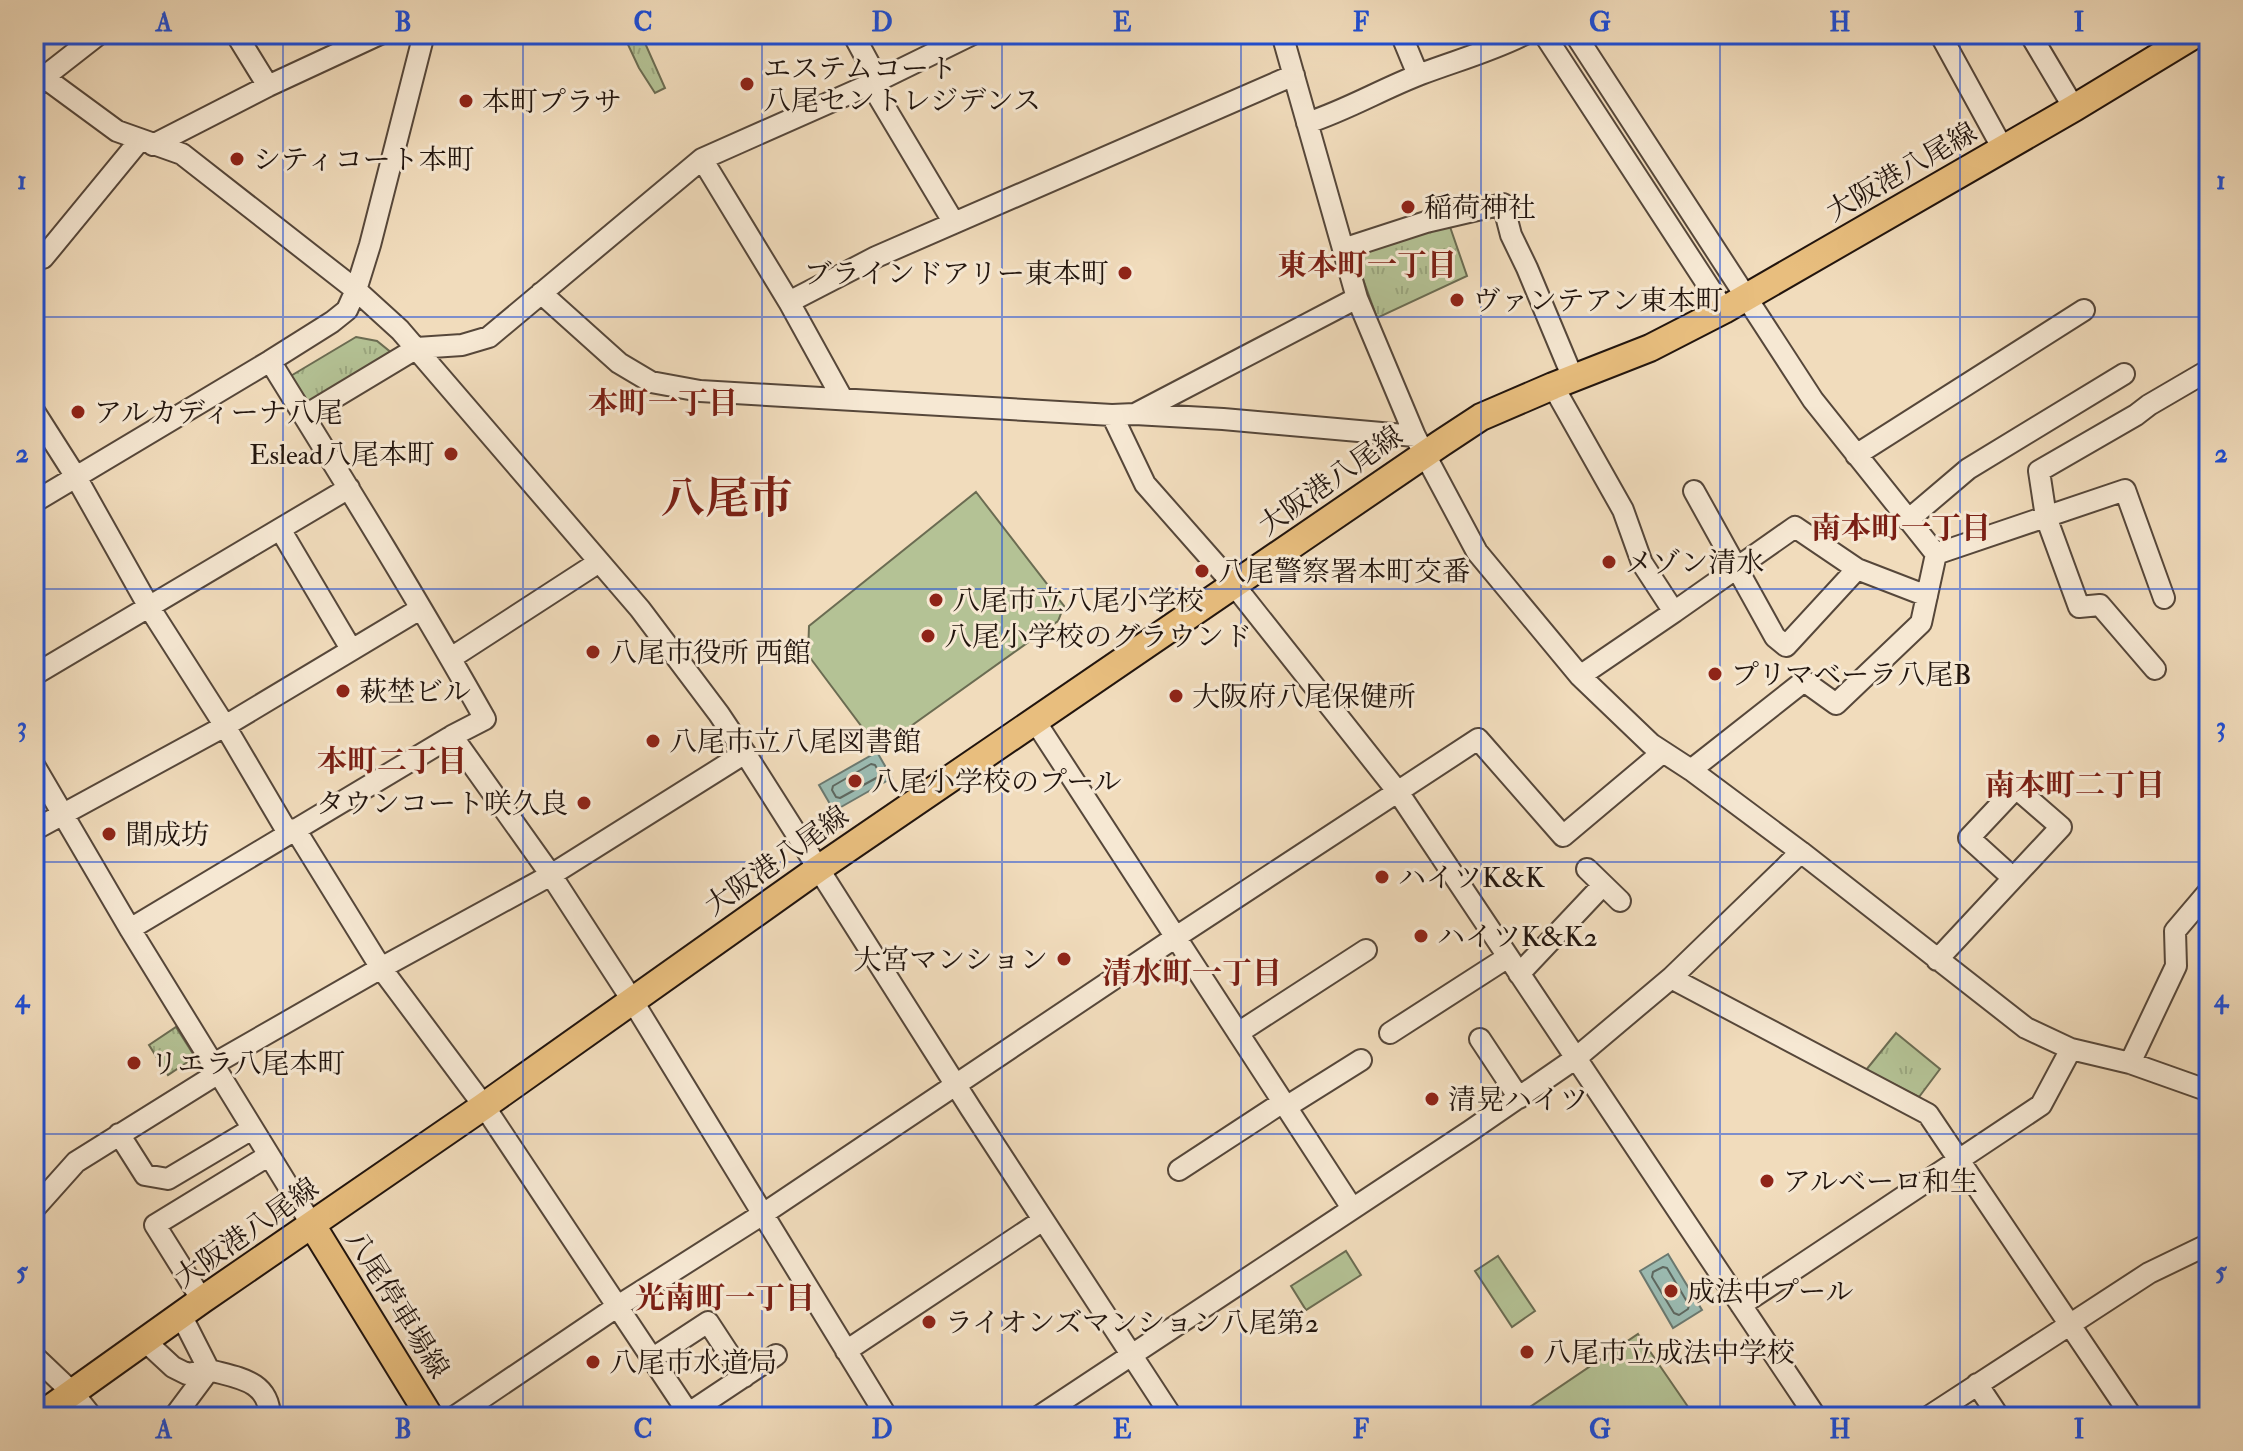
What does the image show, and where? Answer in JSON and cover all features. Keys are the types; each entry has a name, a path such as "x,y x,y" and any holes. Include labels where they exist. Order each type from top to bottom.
{"main road":[{"name":"大阪港八尾線","path":"38,1417 818,869 1234,585 1420,445 1563,382 1650,348 1736,304 2196,34"},
{"name":"八尾停車場線","path":"312,1225 430,1417"}],"street":[{"path":"99,34 37,79 117,131 182,154 356,290 417,348 640,609 745,753 1172,1417"},
{"path":"236,34 268,86"},
{"path":"43,258 147,143 380,34"},
{"path":"34,502 270,361 347,310 370,245 424,34"},
{"path":"853,34 874,82 954,223"},
{"path":"304,416 417,348 462,345 489,337 702,159 973,34"},
{"path":"1282,34 1357,298 1420,445 1477,552 1580,676 1651,744 1801,852 2026,1028 2071,1049 2130,1063 2209,1091"},
{"path":"1401,34 1418,75"},
{"path":"1307,123 1418,75 1525,34"},
{"path":"1544,34 1736,304 1936,554"},
{"path":"1575,34 1736,304"},
{"path":"2030,34 2074,108"},
{"path":"1945,35 2003,149"},
{"path":"789,302 876,257 1294,75"},
{"path":"702,159 789,302 842,398"},
{"path":"1343,249 1426,222 1503,204 1563,382 1623,510 1642,563 1674,612"},
{"path":"541,293 619,363 651,382 716,393 1223,419 1420,445"},
{"path":"1135,414 1357,298"},
{"path":"1856,455 2084,310"},
{"path":"130,929 485,719 270,361"},
{"path":"2155,669 2100,605 2079,607 2046,517 2039,471 2209,370"},
{"path":"1908,520 1968,469 2124,374"},
{"path":"34,411 76,477 149,607 381,968 484,1106 690,1415 776,1355"},
{"path":"1112,415 1145,484 1234,585 1398,792 1816,1417"},
{"path":"34,675 349,488"},
{"path":"1936,554 2125,490 2164,598"},
{"path":"1694,491 1775,637 1786,646 1857,569"},
{"path":"1580,676 1795,527 1857,569 1927,596"},
{"path":"280,529 351,649"},
{"path":"1691,770 1804,681 1836,704 1921,623 1936,554"},
{"path":"451,658 599,562"},
{"path":"34,830 225,726 420,609"},
{"path":"1035,721 1352,1208"},
{"path":"452,736 551,875 632,1000 887,1417"},
{"path":"454,1417 1478,739 1563,836 1663,752"},
{"path":"34,1209 76,1162 214,1069 381,968 551,875 745,753"},
{"path":"34,765 214,1069 312,1225"},
{"path":"1937,960 2061,827 2016,788 1969,838 2013,878"},
{"path":"1038,1417 1576,1058 1671,978 1801,852"},
{"path":"1587,869 1620,901"},
{"path":"1519,974 1603,885"},
{"path":"2130,1063 2176,966 2175,931 2209,891"},
{"path":"1238,1033 1366,950"},
{"path":"1390,1033 1508,957"},
{"path":"1671,978 1928,1114 2132,1417"},
{"path":"1480,1039 1519,1098"},
{"path":"1741,1305 2041,1105 2071,1049"},
{"path":"1179,1170 1361,1060"},
{"path":"119,1134 145,1175 168,1179 252,1129"},
{"path":"209,1370 191,1308 155,1225 268,1156"},
{"path":"846,1351 1043,1220"},
{"path":"1928,1417 2149,1273 2209,1244"},
{"path":"653,1358 708,1322 744,1377"},
{"path":"146,1342 173,1367 187,1374 209,1370 250,1382 261,1389 270,1407 270,1417"},
{"path":"34,1356 73,1393 92,1417"},
{"path":"174,1417 209,1370"},
{"path":"1977,1384 1999,1417"}],"green space":[{"path":"623,34 641,34 665,88 655,93"},
{"path":"1448,221 1467,276 1377,318 1354,254"},
{"path":"356,337 377,341 393,354 313,402 304,399 289,377"},
{"path":"976,492 1064,606 1058,621 890,741 871,739 808,655 809,626"},
{"path":"176,1027 195,1057 168,1075 149,1045"},
{"path":"1896,1033 1940,1069 1919,1097 1866,1070"},
{"path":"1346,1251 1361,1275 1306,1310 1291,1286"},
{"path":"1498,1256 1535,1311 1512,1327 1475,1271"},
{"path":"1638,1334 1695,1417 1515,1417"}],"water":[{"name":"八尾小学校のプール","path":"877,752 892,778 834,811 819,785"},
{"name":"成法中プール","path":"1668,1254 1702,1310 1673,1328 1640,1271"}],"place":[{"name":"エステムコート 八尾セントレジデンス","path":"747,84"},
{"name":"本町プラサ","path":"466,101"},
{"name":"シティコート本町","path":"237,159"},
{"name":"稲荷神社","path":"1408,207"},
{"name":"ブラインドアリー東本町","path":"1125,273"},
{"name":"ヴァンテアン東本町","path":"1457,300"},
{"name":"アルカディーナ八尾","path":"78,412"},
{"name":"Eslead八尾本町","path":"451,454"},
{"name":"メゾン清水","path":"1609,562"},
{"name":"八尾警察署本町交番","path":"1202,571"},
{"name":"八尾市立八尾小学校","path":"936,600"},
{"name":"八尾小学校のグラウンド","path":"928,636"},
{"name":"八尾市役所 西館","path":"593,652"},
{"name":"プリマベーラ八尾B","path":"1715,674"},
{"name":"萩埜ビル","path":"343,691"},
{"name":"大阪府八尾保健所","path":"1176,696"},
{"name":"八尾市立八尾図書館","path":"653,741"},
{"name":"八尾小学校のプール","path":"855,781"},
{"name":"タウンコート咲久良","path":"584,803"},
{"name":"聞成坊","path":"109,834"},
{"name":"ハイツK&K","path":"1382,877"},
{"name":"ハイツK&K2","path":"1421,936"},
{"name":"大宮マンション","path":"1064,959"},
{"name":"リエラ八尾本町","path":"134,1063"},
{"name":"清晃ハイツ","path":"1432,1099"},
{"name":"アルベーロ和生","path":"1767,1181"},
{"name":"成法中プール","path":"1671,1291"},
{"name":"ライオンズマンション八尾第2","path":"929,1322"},
{"name":"八尾市立成法中学校","path":"1527,1352"},
{"name":"八尾市水道局","path":"593,1362"}],"district":[{"name":"東本町一丁目","path":"1367,265"},
{"name":"本町一丁目","path":"663,403"},
{"name":"八尾市","path":"727,498"},
{"name":"南本町一丁目","path":"1901,528"},
{"name":"本町二丁目","path":"392,761"},
{"name":"南本町二丁目","path":"2075,785"},
{"name":"清水町一丁目","path":"1192,973"},
{"name":"光南町一丁目","path":"725,1298"}]}
